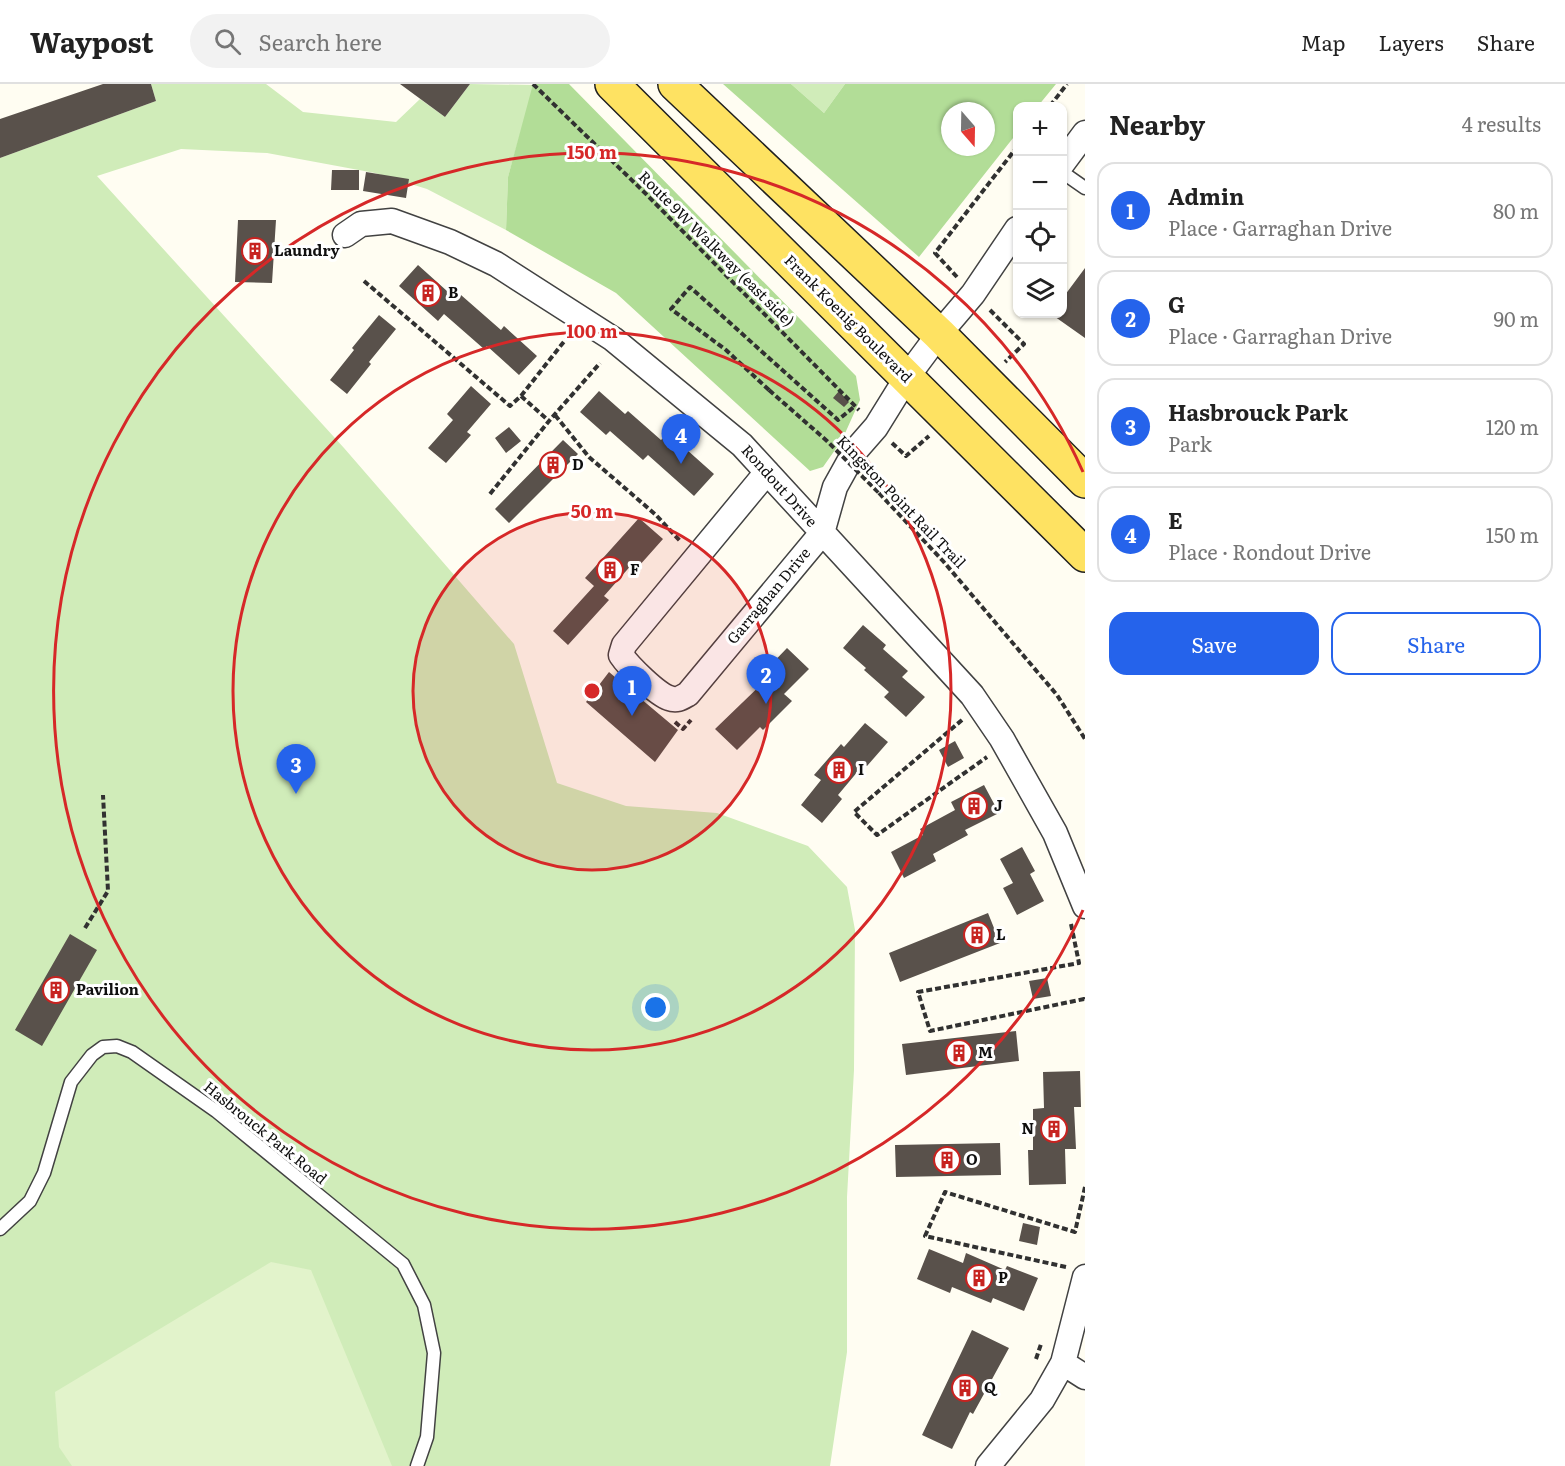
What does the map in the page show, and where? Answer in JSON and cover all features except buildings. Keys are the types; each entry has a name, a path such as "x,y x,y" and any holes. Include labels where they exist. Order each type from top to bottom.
{"main road":[{"name":"Frank Koenig Boulevard","path":"612,84 1085,555"},
{"path":"675,84 939,334 1034,427 1085,481"}],"street":[{"path":"1067,157 1085,133"},
{"name":"Rondout Drive","path":"345,235 361,224 392,221 450,242 496,264 613,339 742,445 972,695 1002,739 1055,833 1078,914"},
{"name":"Garraghan Drive","path":"767,472 624,645 621,655 628,666 667,698 678,700 688,694 822,533 835,487 855,452 876,427 906,377 973,294 1013,235"},
{"path":"988,1466 1042,1400 1063,1363 1076,1273"},
{"path":"1063,1363 1085,1377"}],"lane":[{"path":"1067,175 1085,188"},
{"name":"Hasbrouck Park Road","path":"0,1229 30,1201 44,1173 71,1082 92,1055 103,1047 117,1046 132,1052 216,1111 403,1264 424,1305 434,1353 427,1437 417,1466"}],"path":[{"name":"Route 9W Walkway (east side)","path":"533,84 644,192 855,406 838,420 690,287 671,309"},
{"path":"1053,102 1067,84"},
{"path":"935,253 1013,152"},
{"path":"364,281 510,406 521,396 566,339"},
{"name":"Kingston Point Rail Trail","path":"671,309 726,350 827,441 879,493 943,561 1057,695 1085,739"},
{"path":"490,494 600,363"},
{"path":"521,396 549,421"},
{"path":"555,415 589,457 656,515 685,546"},
{"path":"669,716 683,729 698,712"},
{"path":"964,719 854,812 877,835 991,754"},
{"path":"85,928 108,891 103,795"},
{"path":"1078,914 1079,963 918,992 930,1031 1084,999 1085,1002"},
{"path":"1076,1273 925,1236 945,1192 1075,1232 1085,1187"},
{"path":"1033,1366 1045,1333"}],"green space":[{"path":"151,84 266,84 303,112 396,122 420,99 445,117 470,84 534,85 508,177 506,230 427,189 375,173 267,153 181,149 97,176 344,448 514,644 557,783 626,806 717,813 808,846 847,887 855,930 854,1070 847,1197 847,1352 830,1466 0,1466 0,158 156,101"},
{"path":"533,84 569,84 856,376 860,400 842,440 823,467 810,471 616,293 506,230 508,177"},
{"path":"723,84 791,84 824,113 845,84 1056,84 1041,102 1013,102 1013,138 919,257"},
{"path":"791,84 845,84 824,113"},
{"path":"271,1262 311,1270 392,1466 72,1466 59,1447 55,1392"}],"place":[{"name":"Laundry","path":"255,251"},
{"name":"B","path":"428,293"},
{"name":"E","path":"681,464"},
{"name":"D","path":"553,465"},
{"name":"F","path":"610,570"},
{"name":"G","path":"766,704"},
{"name":"Admin","path":"632,716"},
{"name":"I","path":"839,770"},
{"name":"Hasbrouck Park","path":"296,794"},
{"name":"J","path":"974,806"},
{"name":"L","path":"977,935"},
{"name":"Pavilion","path":"56,990"},
{"name":"M","path":"959,1053"},
{"name":"N","path":"1054,1129"},
{"name":"O","path":"947,1160"},
{"name":"P","path":"979,1278"},
{"name":"Q","path":"965,1388"}]}
